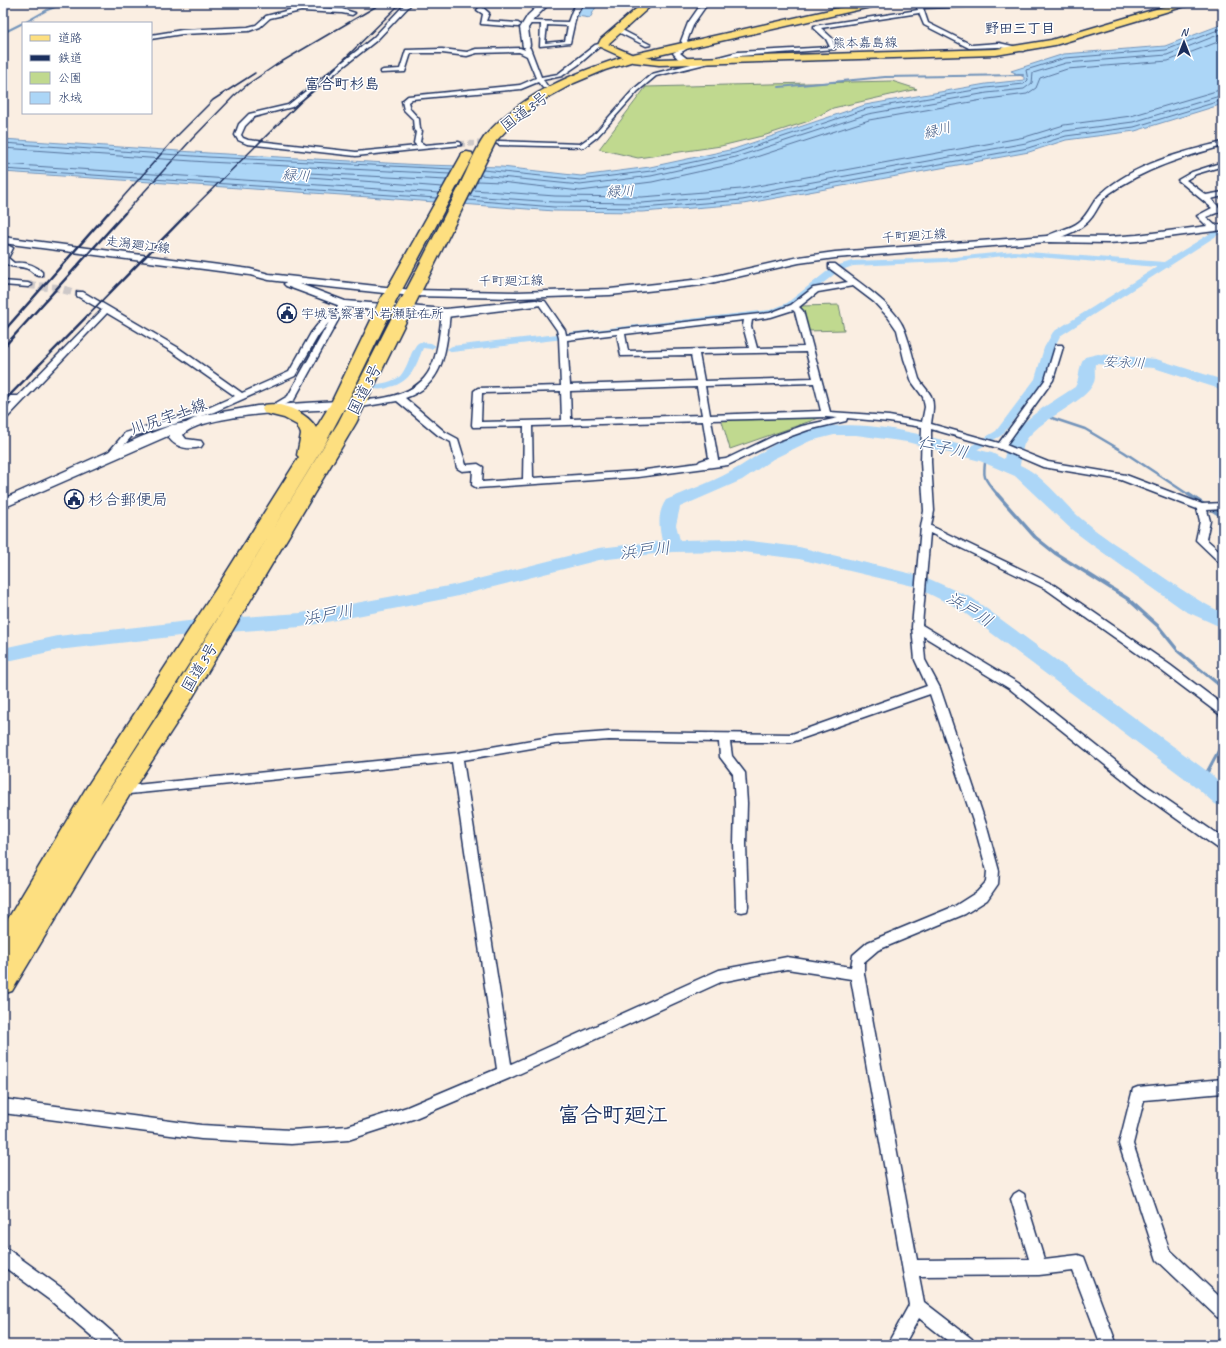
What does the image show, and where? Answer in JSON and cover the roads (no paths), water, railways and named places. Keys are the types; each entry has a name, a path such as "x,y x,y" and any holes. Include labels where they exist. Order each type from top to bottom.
{"highway":[{"name":"国道3号","path":"686,43 860,3"},
{"name":"国道3号","path":"3,983 177,704 347,423 347,405 390,298 472,148 495,120 530,96 542,83 592,65 626,56 875,3"},
{"name":"国道3号","path":"3,949 96,791 223,594 303,463 347,405 409,300 472,148 490,139 504,123 535,100 577,78 626,56"},
{"path":"270,409 296,416 306,425 310,432 310,443 303,463"}],"main road":[{"path":"526,46 524,31 528,22 546,3"},
{"path":"603,45 604,41 649,3"},
{"name":"熊本嘉島線","path":"603,45 626,56 642,61 659,62 718,59 963,53 1023,49 1076,36 1186,3"},
{"name":"千町廻江線","path":"409,300 516,294 610,292 702,282 806,259 835,255 1047,239 1108,240 1137,238 1190,233 1218,228"},
{"name":"走潟廻江線","path":"3,240 250,272 269,277 409,300"},
{"path":"702,282 730,280 832,266 844,261 918,248"},
{"name":"走潟廻江線","path":"269,277 343,304 446,313"},
{"name":"千町廻江線","path":"446,313 542,303 610,292"},
{"name":"川尻宇土線","path":"3,504 112,455 177,428 189,426 204,419 228,414 270,409 347,405"},
{"path":"189,426 179,431 176,438 182,443 196,444"}],"street":[{"path":"409,3 375,39 290,106 282,109 254,113 249,116 240,129 238,135 240,139 247,142 356,154 424,148 472,148"},
{"path":"544,23 542,45 568,42 576,7 580,3"},
{"path":"687,61 679,57 676,53 688,46 686,43 691,23 705,3"},
{"path":"499,143 582,146 595,136 636,90 654,75 672,69 718,59 722,56 833,48 829,38 816,27 919,7 1011,3"},
{"path":"919,7 926,24 971,47 999,45 1023,49"},
{"path":"481,8 480,10 486,13 483,23 518,25"},
{"path":"152,37 189,32 249,29 258,26 268,17 301,9 342,11 352,13"},
{"path":"528,22 571,24"},
{"path":"618,30 648,45"},
{"path":"424,148 417,143 419,131 417,130 416,119 407,110 405,102 410,97 521,88 542,83 560,75 576,64 597,46 603,45"},
{"path":"526,46 542,83"},
{"path":"383,72 403,71 408,51 467,54 476,51 520,50 530,54"},
{"path":"1047,239 1077,228 1106,192 1125,180 1175,158 1223,144"},
{"path":"1175,158 1186,158 1217,153"},
{"path":"1218,228 1201,216 1216,210 1216,208 1207,199 1181,180 1194,173 1223,164"},
{"path":"1207,199 1208,197 1223,194"},
{"path":"3,245 9,248 4,258 12,265 23,264 35,269 39,274"},
{"path":"832,266 877,300 891,315 901,330 908,359 916,382 927,397 929,407 926,425 926,462 929,511 925,532 917,627 920,660 934,688 980,824 993,871 992,884 982,896 960,910 873,946 858,960 857,974 918,1306 966,1345"},
{"path":"3,283 28,285"},
{"path":"562,334 621,332 771,315 794,307 816,290 856,283"},
{"path":"80,294 105,311 174,350 240,396"},
{"path":"542,303 562,334 567,422"},
{"path":"270,409 291,398 343,304"},
{"path":"794,307 799,311 826,414"},
{"path":"3,417 105,311"},
{"path":"347,405 400,398 430,380 441,355 446,313"},
{"path":"112,455 128,435 211,410 292,374 314,335 326,320 336,316"},
{"path":"748,317 747,326 754,351"},
{"path":"621,332 624,354 810,350"},
{"path":"1001,446 1049,380 1059,347"},
{"path":"695,353 714,460 697,466"},
{"path":"818,380 478,391 476,425 826,414 890,419 926,425 1001,446 1046,465 1123,477 1201,507 1223,506"},
{"path":"400,398 442,434 455,441 462,468 478,467 477,485 638,474 728,462 777,438 805,428 854,417"},
{"path":"3,399 20,399"},
{"path":"528,423 528,482"},
{"path":"1201,507 1205,521 1201,540 1223,560"},
{"path":"925,532 1050,587 1166,668 1223,711"},
{"path":"917,627 1014,686 1143,789 1223,845"},
{"path":"96,791 122,790 457,757 555,740 613,735 792,738 934,688"},
{"path":"724,737 726,757 739,774 741,803 740,844 742,907"},
{"path":"457,757 505,1073"},
{"path":"3,1106 201,1132 291,1137 348,1133 408,1114 505,1073 719,976 787,963 857,974"},
{"path":"1223,1086 1138,1094 1126,1144 1163,1254 1223,1311"},
{"path":"1019,1199 1039,1267"},
{"path":"3,1256 57,1295 114,1345"},
{"path":"910,1268 1039,1267 1078,1263 1109,1345"},
{"path":"895,1345 918,1306"}],"water":[{"path":"585,3 601,3 597,5 590,18 577,16 580,7"},
{"name":"緑川","path":"1223,24 1223,104 1135,131 1066,140 1029,152 743,204 642,212 554,211 3,172 3,139 208,153 422,165 502,167 581,176 650,167 734,149 865,105 986,84 1024,80 1024,77 1011,71 1064,54 1165,46"}],"waterway":[{"path":"26,22 47,10 66,3"},
{"path":"3,33 22,24"},
{"path":"779,87 885,77 1023,75"},
{"path":"1166,265 1217,233"},
{"path":"842,267 852,264 945,260 1014,253 1166,265"},
{"path":"968,452 999,433 1040,379 1049,348 1056,334 1166,265"},
{"path":"452,349 771,312 790,305 833,271"},
{"path":"378,387 388,385 402,379 410,369 420,345 431,346"},
{"name":"安永川","path":"1011,467 1016,444 1024,433 1040,418 1081,390 1086,382 1087,365 1090,360 1098,359 1156,364 1223,385"},
{"path":"1046,416 1085,429 1124,452 1189,495"},
{"name":"仁子川","path":"672,546 667,525 672,504 736,476 767,455 804,437 834,430 856,430 907,437 986,457 1021,472 1077,525 1097,540 1192,606 1223,621"},
{"path":"986,457 984,470 985,478 998,495"},
{"path":"997,494 1035,537 1055,553 1128,599 1159,627 1179,652 1223,688"},
{"path":"1188,494 1223,517"},
{"name":"浜戸川","path":"672,546 735,545 799,553 918,581 965,603 1203,780 1223,798"},
{"name":"浜戸川","path":"3,655 58,643 197,627 301,620 454,591 599,554 672,546"},
{"path":"1203,780 1223,743"}],"tunnel":[{"path":"459,144 499,143"},
{"path":"28,285 58,288 80,294"}],"railway":[{"path":"124,214 192,139 234,96 248,84 276,65 382,3"},
{"path":"188,213 401,3"},
{"path":"108,214 177,136 213,100 255,73"},
{"path":"3,332 108,213"},
{"path":"3,348 125,213"},
{"path":"3,402 188,213"}],"place":[{"name":"宇城警察署小岩瀬駐在所","path":"287,313"},
{"name":"杉合郵便局","path":"74,499"}],"district":[{"name":"野田三丁目","path":"1020,28"},
{"name":"富合町杉島","path":"342,84"},
{"name":"富合町廻江","path":"613,1114"}]}
